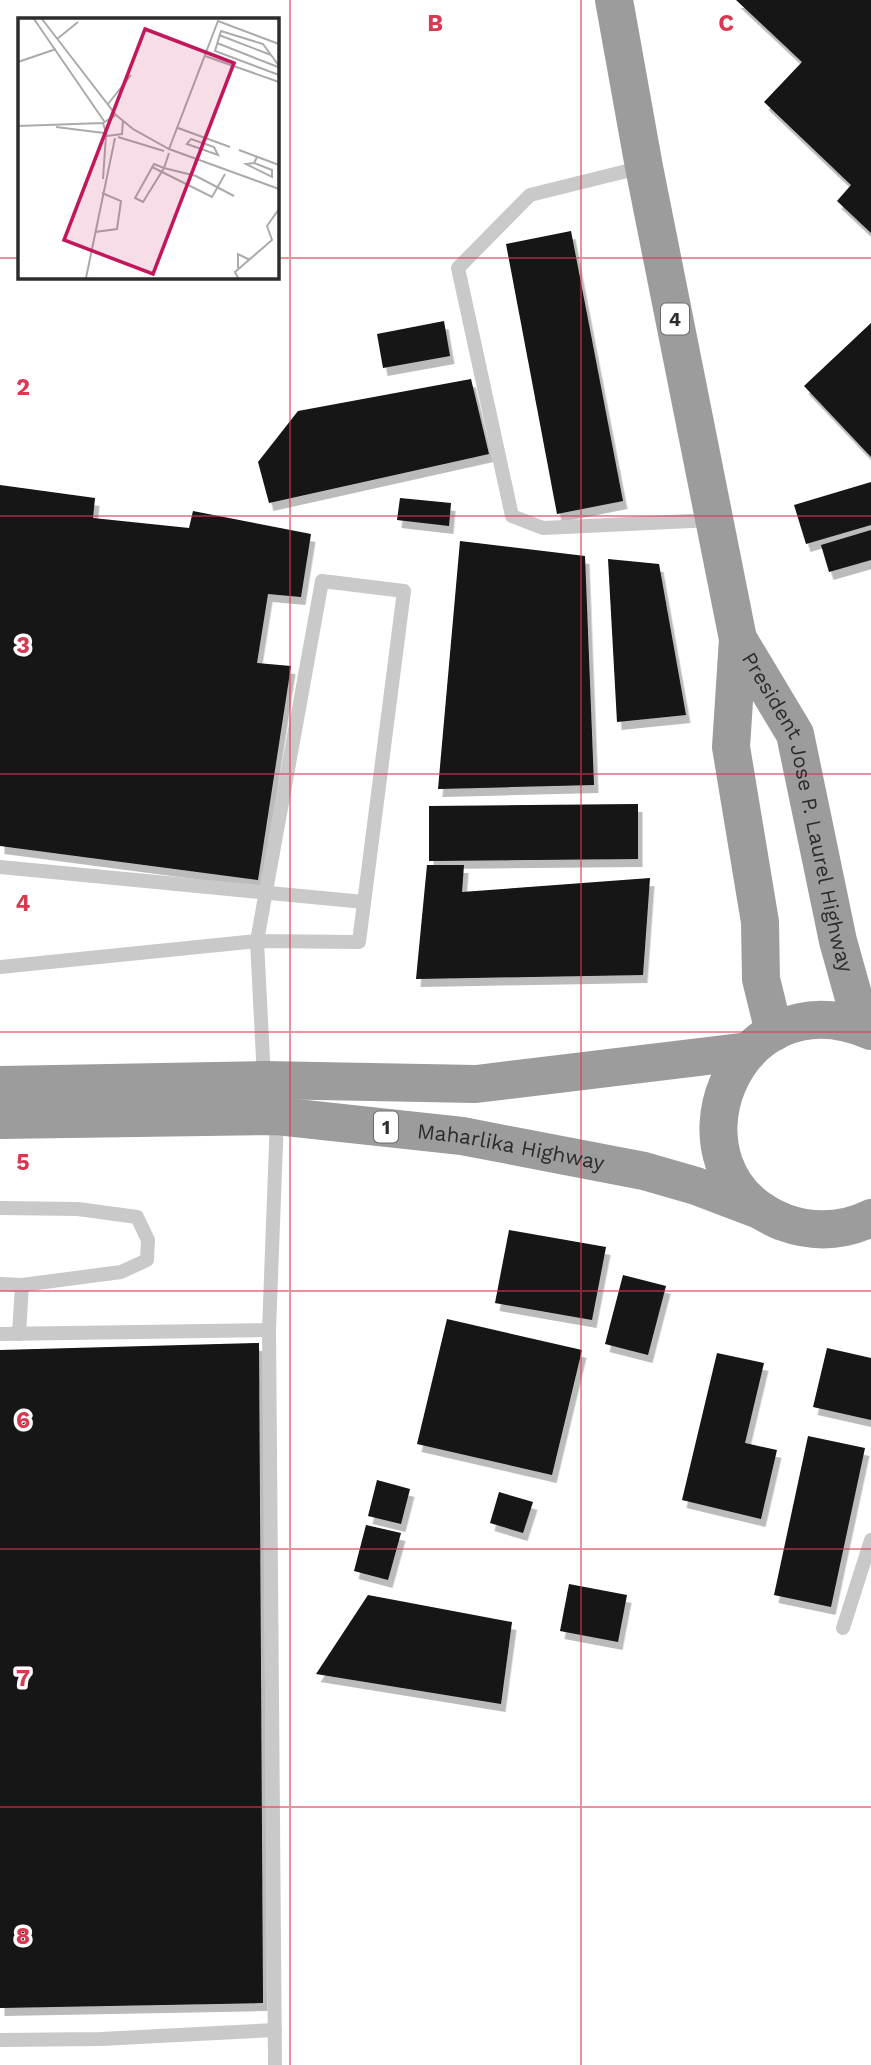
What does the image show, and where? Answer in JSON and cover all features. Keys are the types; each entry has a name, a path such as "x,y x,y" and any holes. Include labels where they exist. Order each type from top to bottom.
{"highway":[{"name":"President Jose P. Laurel Highway","path":"614,0 738,639 731,747 760,922 761,1042"},
{"name":"President Jose P. Laurel Highway","path":"738,639 795,734 838,941 867,1029"},
{"name":"1","path":"861,1231 797,1227 762,1211 740,1190 728,1168 719,1144 719,1110 725,1087 734,1070 761,1042 793,1025 817,1020 836,1021 867,1029"},
{"name":"1","path":"0,1084 264,1080 476,1084 761,1042"},
{"name":"Maharlika Highway","path":"0,1120 277,1116 462,1136 644,1171 696,1186 762,1211"}],"lane":[{"path":"645,167 530,195 458,268 512,516 543,528 716,520"},
{"path":"0,967 257,941 359,942 404,591 322,581 257,941 264,1080"},
{"path":"0,866 365,902"},
{"path":"275,2065 269,1330 277,1116"},
{"path":"0,1208 78,1209 137,1217 148,1240 147,1260 121,1272 22,1285 0,1284"},
{"path":"19,1334 22,1285"},
{"path":"0,1334 269,1330"},
{"path":"843,1628 871,1540"},
{"path":"0,2039 102,2039 275,2030"}],"building":[{"path":"736,0 871,0 871,233 837,201 851,185 764,102 802,62"},
{"path":"571,231 623,501 557,514 506,244"},
{"path":"444,321 450,356 383,368 377,334"},
{"path":"871,323 871,457 804,386"},
{"path":"471,379 489,454 269,503 258,462 298,411"},
{"path":"871,482 871,525 806,544 794,505"},
{"path":"0,485 95,498 93,518 189,528 193,511 311,534 301,597 268,594 257,663 291,666 258,880 0,846"},
{"path":"400,498 451,503 449,526 397,520"},
{"path":"871,530 871,560 829,572 821,545"},
{"path":"460,541 585,556 594,785 438,789"},
{"path":"608,559 659,564 686,715 617,722"},
{"path":"638,804 638,859 429,861 429,806"},
{"path":"427,865 464,865 462,892 650,878 643,975 416,979"},
{"path":"509,1230 606,1247 592,1320 495,1303"},
{"path":"623,1275 666,1286 648,1355 605,1344"},
{"path":"447,1319 582,1350 552,1475 417,1444"},
{"path":"259,1343 263,2003 0,2008 0,1350"},
{"path":"827,1348 871,1358 871,1420 813,1407"},
{"path":"717,1353 764,1363 745,1443 777,1450 761,1519 682,1500"},
{"path":"808,1436 865,1448 831,1607 774,1595"},
{"path":"377,1480 410,1489 401,1524 368,1516"},
{"path":"499,1492 533,1502 523,1533 490,1523"},
{"path":"366,1525 401,1533 388,1580 354,1571"},
{"path":"569,1584 627,1595 618,1642 560,1631"},
{"path":"368,1595 512,1622 501,1704 316,1674"}]}
